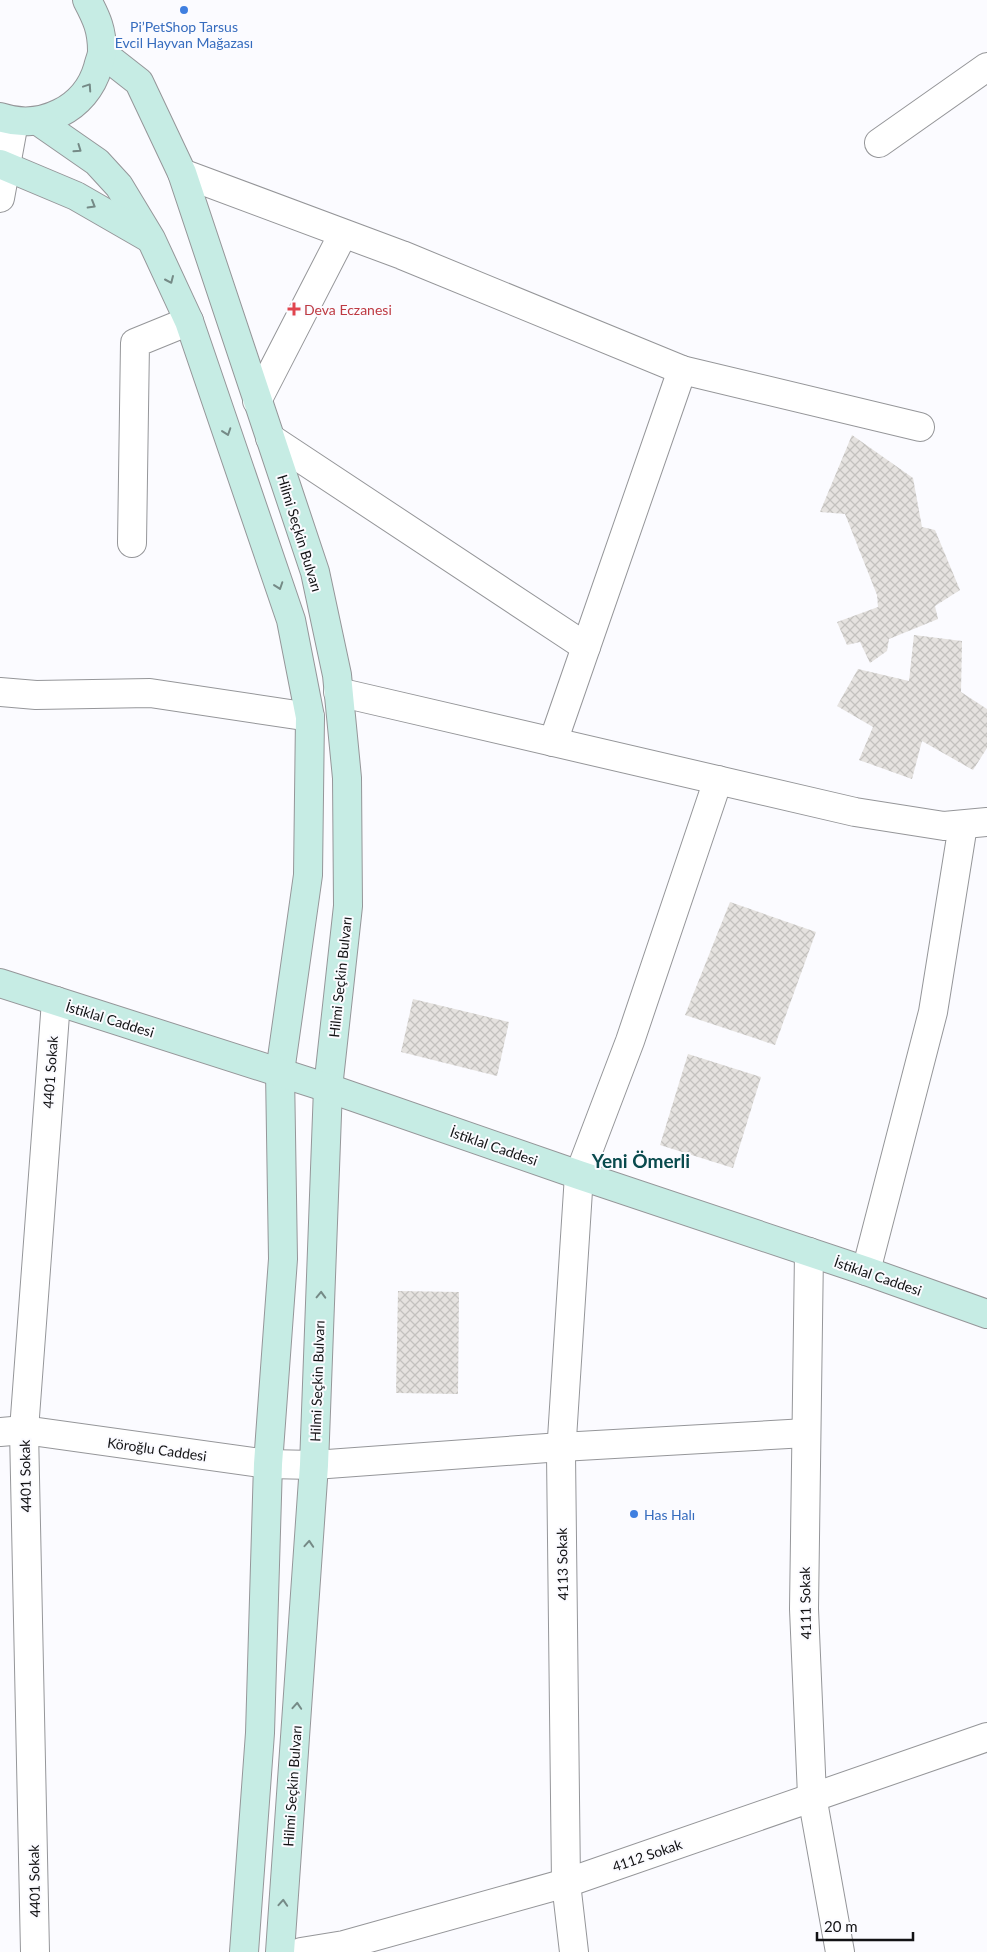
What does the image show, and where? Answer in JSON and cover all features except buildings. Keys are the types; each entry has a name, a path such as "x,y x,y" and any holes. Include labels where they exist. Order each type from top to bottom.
{"street":[{"path":"17,120 61,113 81,98 95,78 102,53 99,24 87,0"},
{"name":"Hilmi Seçkin Bulvarı","path":"102,53 139,82 182,173 315,572 337,675 347,778 348,906 328,1088 314,1465 280,1952"},
{"path":"879,142 987,68"},
{"path":"0,198 3,166 17,120"},
{"path":"17,120 97,162 120,186 152,239 188,321 291,620 310,717 308,875 280,1072 283,1259 268,1464 260,1733 244,1952"},
{"path":"3,166 76,196 152,239"},
{"path":"182,173 402,255 682,370 920,427"},
{"path":"257,401 343,234"},
{"path":"132,543 135,343 188,321"},
{"path":"553,742 682,370"},
{"path":"270,438 586,647"},
{"path":"0,692 36,695 150,693 310,717"},
{"path":"338,692 855,812 944,826 975,824 934,1012 866,1271"},
{"name":"4113 Sokak","path":"574,1952 566,1883 561,1447 579,1175 630,1041 718,780"},
{"name":"İstiklal Caddesi","path":"0,983 328,1088 987,1314"},
{"name":"4401 Sokak","path":"35,1952 12,1431 56,1002"},
{"name":"4111 Sokak","path":"809,1252 804,1609 812,1796 840,1952"},
{"name":"Köroğlu Caddesi","path":"12,1431 268,1464 314,1465 561,1447 806,1433"},
{"name":"4112 Sokak","path":"301,1952 344,1945 566,1883 812,1796 987,1737"}],"place":[{"name":"Pi’PetShop Tarsus Evcil Hayvan Mağazası","path":"184,10"},
{"name":"Deva Eczanesi","path":"294,309"},
{"name":"Has Halı","path":"634,1514"}],"district":[{"name":"Yeni Ömerli","path":"641,1160"}]}
